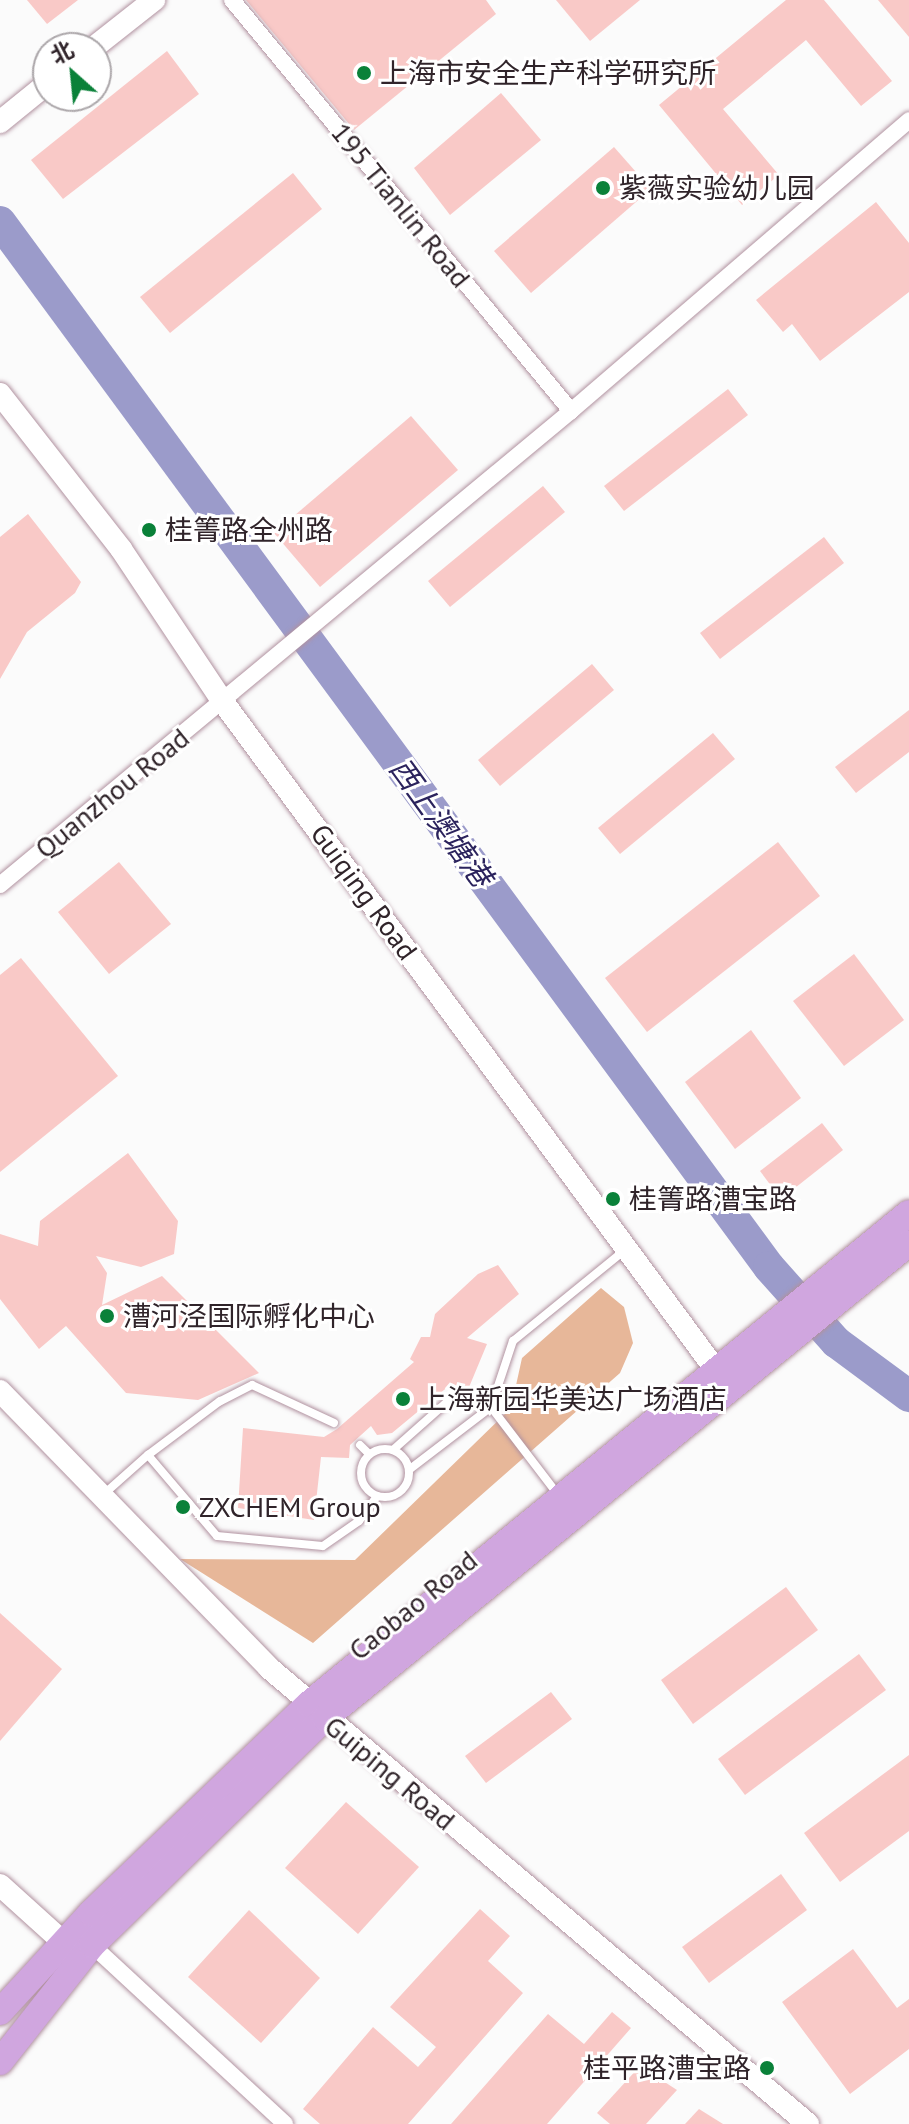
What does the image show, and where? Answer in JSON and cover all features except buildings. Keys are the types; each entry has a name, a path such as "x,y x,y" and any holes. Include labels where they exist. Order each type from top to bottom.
{"main road":[{"name":"Caobao Road","path":"0,2062 92,1945 317,1711 837,1288 909,1213"},
{"name":"Caobao Road","path":"837,1288 909,1243"},
{"name":"Caobao Road","path":"0,2012 63,1942 317,1711 561,1499 723,1380"}],"street":[{"path":"112,33 154,0"},
{"name":"195 Tianlin Road","path":"232,0 571,411"},
{"path":"0,122 32,96"},
{"name":"Quanzhou Road","path":"0,885 571,411 909,120"},
{"name":"Guiqing Road","path":"0,394 121,549 223,702 723,1380"},
{"name":"Guiping Road","path":"0,1391 99,1498 317,1711 808,2124"},
{"path":"0,1885 63,1942"},
{"path":"92,1945 285,2124"}],"lane":[{"path":"148,1455 217,1536 323,1546 359,1521 377,1496 401,1492 410,1469 491,1407 513,1341 626,1249"},
{"path":"99,1498 148,1455 220,1401 252,1385 334,1423"},
{"path":"369,1454 394,1449 448,1401 462,1398 491,1407 561,1499"},
{"path":"360,1445 369,1454"},
{"path":"394,1449 410,1469"},
{"path":"369,1454 361,1477 377,1496"}],"shaded area":[{"path":"601,1288 624,1307 633,1343 620,1373 313,1643 180,1559 355,1560 511,1408 522,1358"}],"waterway":[{"name":"西上澳塘港","path":"0,222 769,1267 836,1342 909,1396"}],"place":[{"name":"上海市安全生产科学研究所","path":"364,73"},
{"name":"紫薇实验幼儿园","path":"603,188"},
{"name":"桂箐路全州路","path":"149,530"},
{"name":"桂箐路漕宝路","path":"613,1199"},
{"name":"漕河泾国际孵化中心","path":"107,1316"},
{"name":"上海新园华美达广场酒店","path":"403,1399"},
{"name":"ZXCHEM Group","path":"183,1507"},
{"name":"桂平路漕宝路","path":"767,2068"}]}
